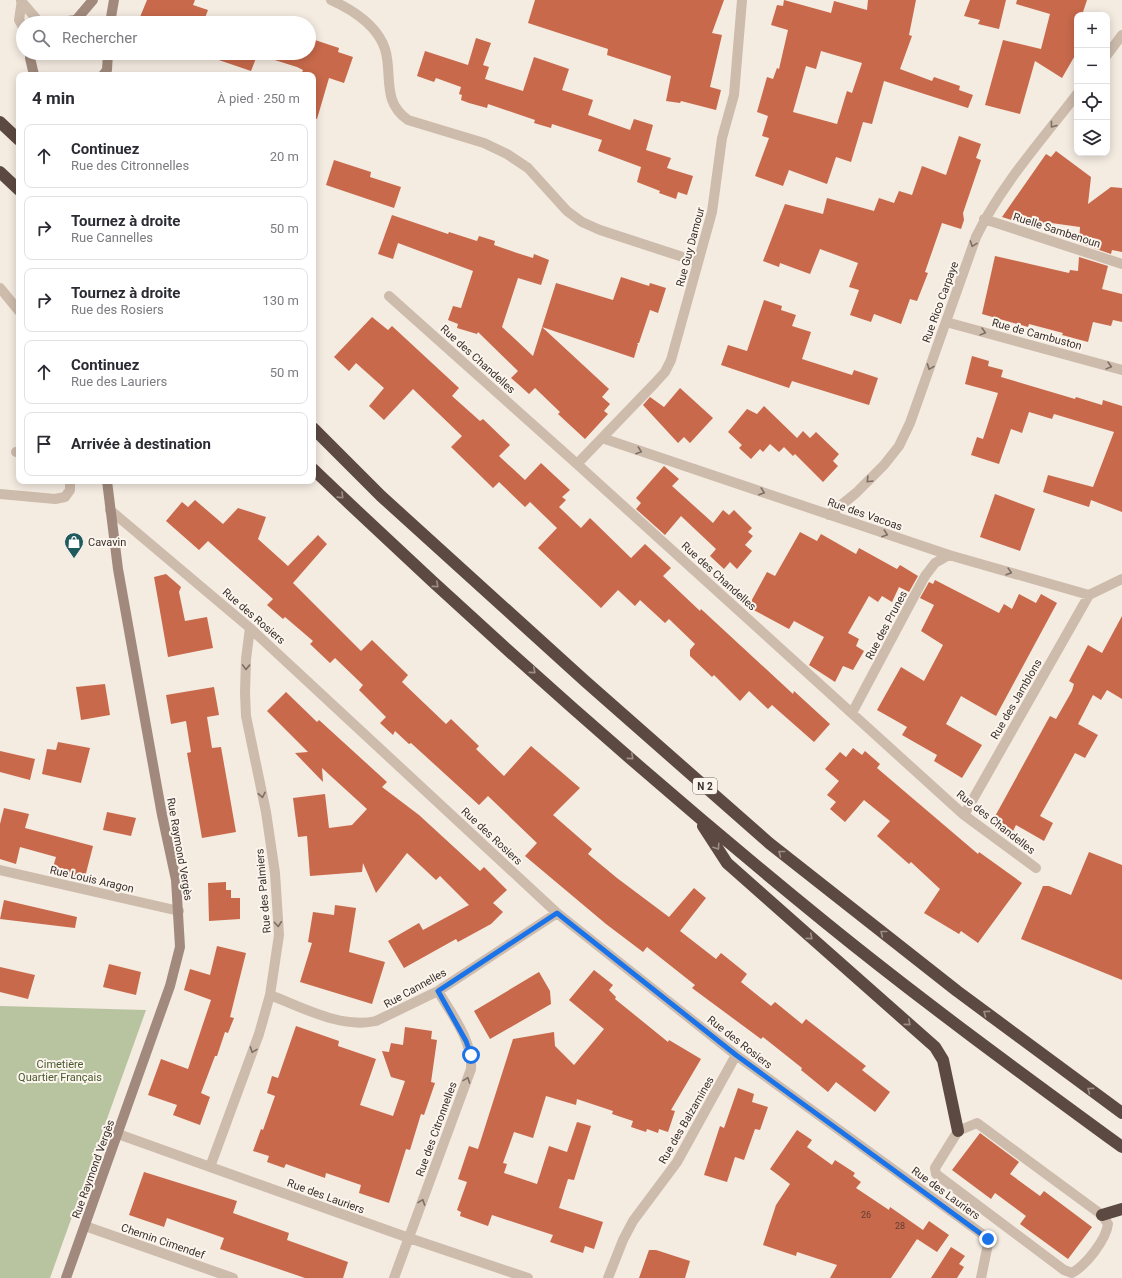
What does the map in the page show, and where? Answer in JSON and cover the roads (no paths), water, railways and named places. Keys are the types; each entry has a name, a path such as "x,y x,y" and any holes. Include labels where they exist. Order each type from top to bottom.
{"highway":[{"path":"0,122 16,137"},
{"path":"0,172 16,187"},
{"name":"N 2","path":"316,431 387,501 585,681 769,843 956,991 1122,1113"},
{"name":"N 2","path":"316,472 424,576 696,815 827,924 964,1031 1122,1147"},
{"path":"696,815 727,863 935,1047 943,1060 958,1131"},
{"path":"1102,1215 1122,1209"}],"main road":[{"path":"84,16 93,0"},
{"path":"111,16 114,0"},
{"path":"30,60 33,72"},
{"path":"106,72 107,60"},
{"name":"Rue Raymond Vergès","path":"66,1278 170,986 180,947 176,880 159,800 110,510 107,484"}],"street":[{"path":"331,0 350,9 366,21 377,35 385,49 391,98 401,115 408,120 484,143 507,154 528,168 567,211 582,222 600,230 698,262"},
{"name":"Rue Guy Damour","path":"577,464 660,377 672,360 712,212 722,138 734,95 742,0"},
{"path":"22,1 34,16"},
{"path":"20,16 22,1"},
{"path":"1110,51 1122,35"},
{"name":"Rue Rico Carpaye","path":"829,515 856,493 899,446 910,423 976,237 984,219 1002,192 1074,98"},
{"name":"Ruelle Sambenoun","path":"984,219 1122,264"},
{"path":"0,288 16,307"},
{"name":"Rue des Chandelles","path":"389,296 577,464 964,815 1036,868"},
{"name":"Rue de Cambuston","path":"946,322 1122,370"},
{"name":"Rue des Vacoas","path":"602,438 949,555 1088,595"},
{"path":"0,494 55,499 65,497 70,490 70,484"},
{"name":"Rue des Rosiers","path":"110,510 250,628 557,913 736,1055 876,1158"},
{"name":"Rue des Prunes","path":"852,713 925,576 935,563 949,555"},
{"path":"1088,595 1122,579"},
{"name":"Rue des Jamblons","path":"964,815 1088,595"},
{"name":"Rue des Palmiers","path":"210,1167 259,1034 270,995 279,935 273,858 266,812 246,716 246,659 250,628"},
{"name":"Rue Louis Aragon","path":"0,870 179,911"},
{"name":"Rue Cannelles","path":"270,995 344,1022 366,1024 385,1018 438,991 557,913"},
{"name":"Rue des Citronnelles","path":"394,1278 471,1069 471,1055 466,1041 438,991"},
{"name":"Rue des Balzamines","path":"608,1278 623,1240 633,1221 677,1162 736,1055"},
{"path":"977,1123 1102,1215 1108,1224 1107,1234 1081,1268 1072,1273 1064,1270 936,1174 935,1168 958,1131 977,1123"},
{"name":"Rue des Lauriers","path":"118,1134 409,1238 528,1278"},
{"name":"Rue des Lauriers","path":"876,1158 988,1239 981,1278"},
{"name":"Chemin Cimendef","path":"85,1226 233,1278"}],"place":[{"name":"Cavavin","path":"74,559"}],"park label":[{"name":"Cimetière Quartier Français","path":"60,1070"}]}
